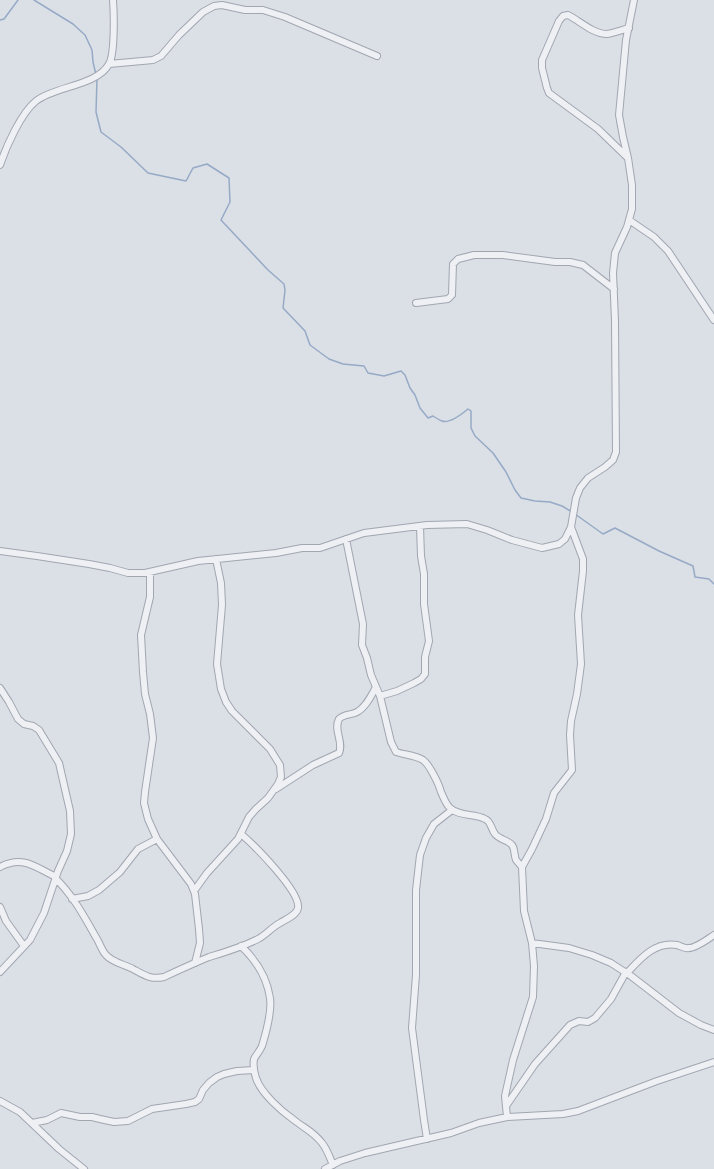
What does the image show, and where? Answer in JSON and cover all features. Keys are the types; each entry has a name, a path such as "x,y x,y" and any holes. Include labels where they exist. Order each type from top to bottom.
{"street":[{"path":"0,165 8,144 19,124 26,112 36,101 96,77 109,64 114,22 113,0"},
{"path":"0,551 89,564 128,573 145,573 198,561 276,553 302,548 320,548 364,533 420,526 467,524 512,540 542,548 559,544 565,539 571,527 576,498 580,488 588,478 613,460 616,452 613,273 615,253 627,227 632,209 632,185 619,115 628,28 634,0"},
{"path":"109,64 153,60 161,56 179,35 203,12 223,2 245,10 263,10 271,12 376,56"},
{"path":"628,28 607,34 587,26 568,14 563,16 559,21 542,60 544,81 549,93 598,129 628,158"},
{"path":"629,220 654,237 668,251 714,320"},
{"path":"416,304 448,299 451,297 453,264 458,259 474,255 503,256 583,265 614,289"},
{"path":"380,696 397,691 414,683 421,679 425,674 425,657 429,641 424,604 424,574 420,526"},
{"path":"507,1117 505,1096 513,1060 533,997 534,966 532,943 524,910 522,867 546,819 554,793 572,770 570,735 571,721 578,694 581,664 578,615 583,559 571,527"},
{"path":"346,539 363,624 362,645 371,675 380,696 391,742 396,752 424,760 430,768 447,805 452,810 461,814 484,818 488,821 496,835 502,840 508,841 512,844 516,860 522,867"},
{"path":"194,891 207,873 238,839 249,817 268,798 281,777 280,765 270,749 232,711 226,702 221,689 218,664 222,606 221,583 216,559"},
{"path":"150,572 150,597 142,636 145,694 150,714 153,738 144,804 148,819 157,839 191,884 194,891 197,905 200,944 195,963"},
{"path":"273,791 313,765 339,753 341,745 337,731 339,720 342,717 362,708 376,687"},
{"path":"0,972 30,940 44,913 67,851 71,834 70,811 59,763 39,730 33,726 24,724 18,719 1,690"},
{"path":"427,1139 412,1028 416,974 416,890 420,855 426,838 434,824 452,810"},
{"path":"0,867 8,863 25,862 56,878 72,899 106,955 112,960 128,966 146,976 157,979 260,938 279,923 297,912 297,898 273,866 241,834"},
{"path":"72,899 88,896 99,890 120,872 138,849 157,839"},
{"path":"0,907 6,921 24,946"},
{"path":"506,1106 535,1064 570,1025 579,1021 588,1022 596,1018 611,999 626,973 650,951 667,945 678,945 684,948 690,948 714,935"},
{"path":"532,943 569,948 611,963 679,1013 714,1030"},
{"path":"241,946 257,964 266,980 270,999 269,1016 261,1048 254,1059 256,1079 262,1090 277,1107 294,1121 304,1126 323,1143 333,1165"},
{"path":"325,1169 340,1161 365,1153 451,1133 479,1123 507,1117 563,1114 578,1111 657,1081 714,1062"},
{"path":"32,1123 47,1120 61,1113 92,1117 114,1122 128,1121 152,1109 195,1102 199,1099 203,1090 209,1083 224,1074 237,1071 254,1070"},
{"path":"0,1101 20,1112 59,1149 84,1169"}],"waterway":[{"path":"0,20 4,19 18,0"},
{"path":"34,0 73,24 85,35 92,50 96,75"},
{"path":"97,79 96,112 101,132 121,147 148,173 186,181 193,168 207,164 229,178 230,202 221,220 268,270 284,284 285,290 283,308 305,331 310,345 329,359 343,364 364,366 368,373 384,376 401,371 405,375 420,408 428,418 433,416 445,422 456,418 468,409 471,411 471,428 475,436 493,453 521,498 550,502 562,506 572,512"},
{"path":"575,514 603,534 615,528 659,551 693,566 695,577 709,579 714,584"}]}
